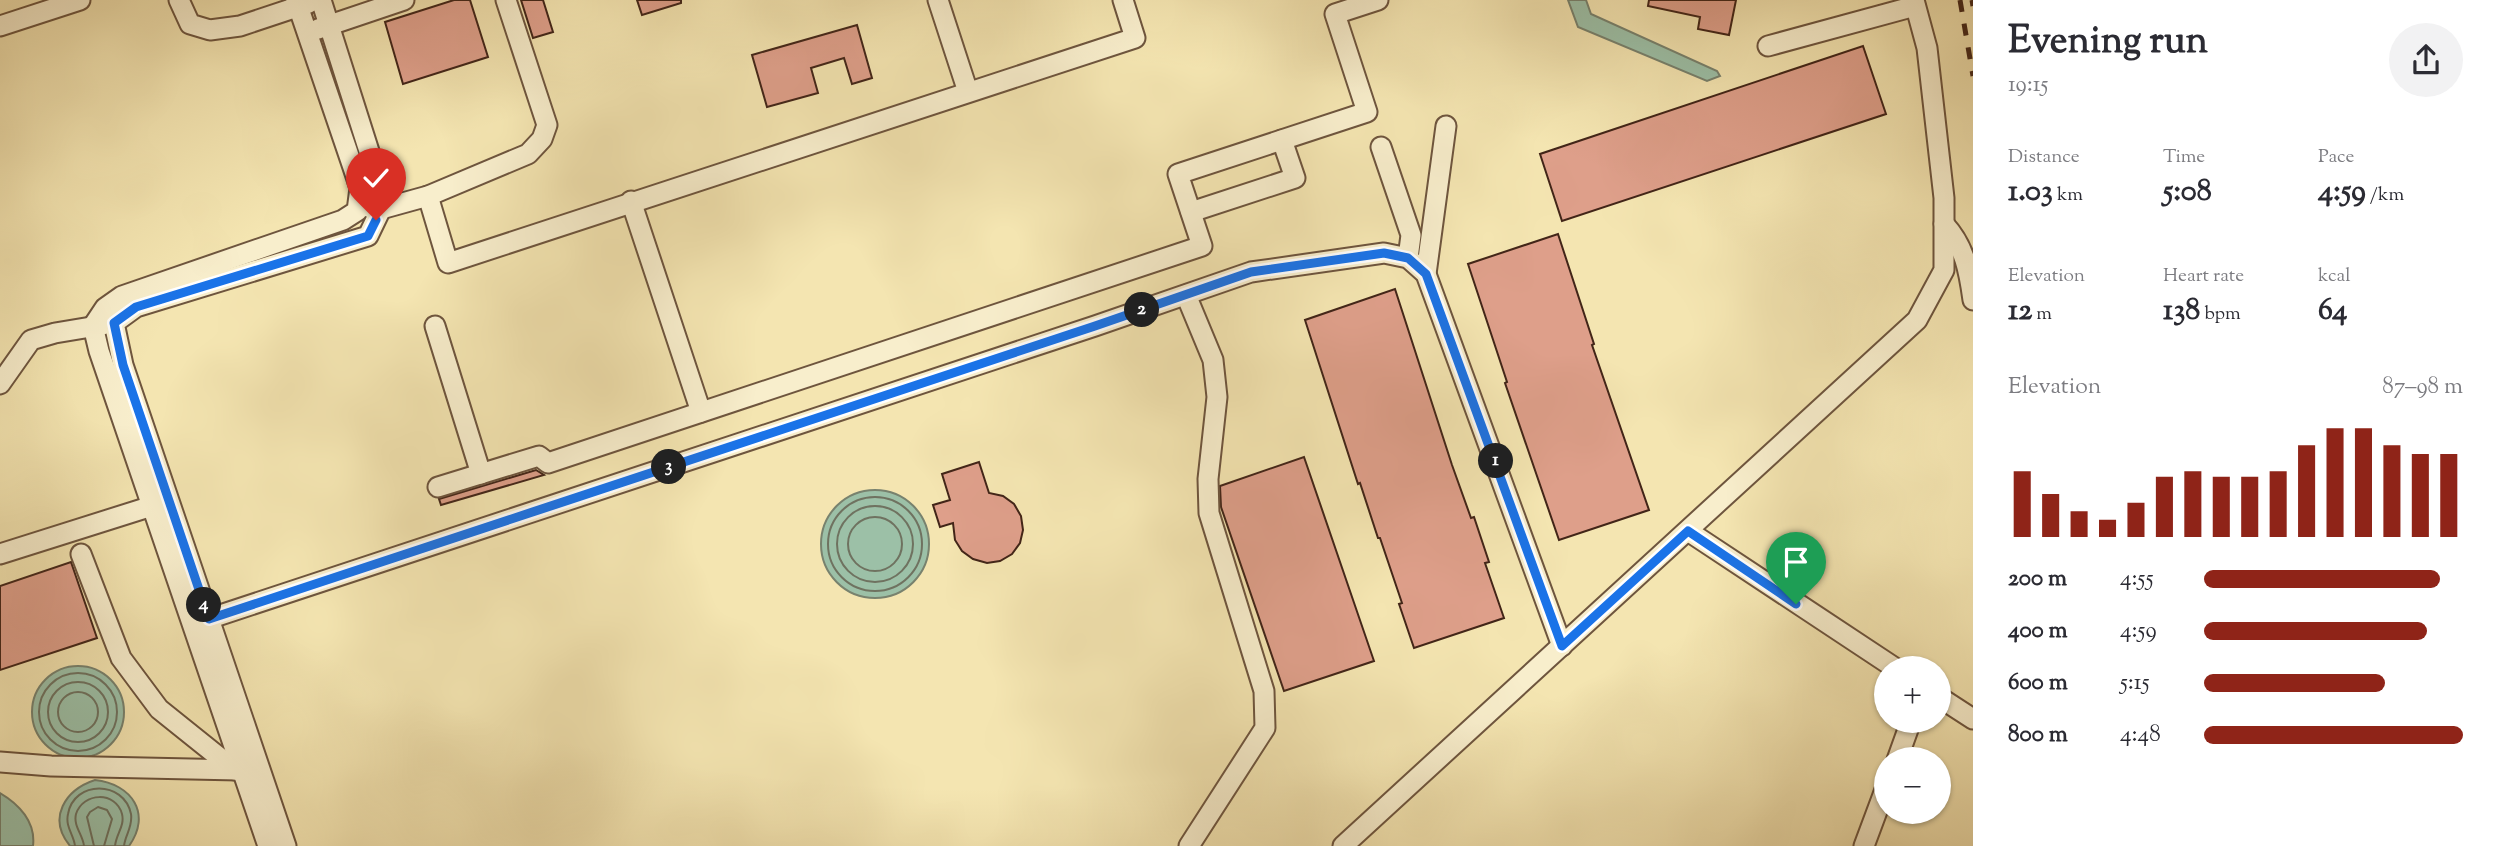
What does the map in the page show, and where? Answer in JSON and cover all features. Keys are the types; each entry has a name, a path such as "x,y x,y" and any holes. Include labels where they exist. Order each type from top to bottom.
{"lane":[{"path":"0,26 80,0"},
{"path":"179,0 190,24 210,30 240,26 308,2"},
{"path":"307,33 404,0"},
{"path":"358,207 381,209 428,196 528,155 542,139 547,125 506,0"},
{"path":"938,0 968,92"},
{"path":"428,196 448,263 1135,38 1123,0"},
{"path":"438,487 539,456 548,463 1202,246 1178,174 1367,112 1335,15 1378,0"},
{"path":"0,384 31,340 114,323 136,307 368,236 381,209 381,189 330,25 308,2"},
{"path":"286,846 201,621 152,506 93,326 105,308 122,296 343,220 358,211 360,188 307,33 308,2"},
{"path":"1343,846 1917,320 1944,270 1944,198 1927,48 1915,3 1768,46"},
{"path":"1446,126 1426,274 1562,646"},
{"path":"1191,212 1295,178 1282,140"},
{"path":"1381,147 1411,235 1408,258"},
{"path":"631,201 701,412"},
{"path":"1944,224 1958,239 1973,300"},
{"path":"201,621 1251,272 1384,253 1408,258 1426,274"},
{"path":"1186,295 1213,360 1217,397 1208,479 1209,513 1264,691 1265,728 1189,846"},
{"path":"114,323 123,365 201,621 239,770 268,846"},
{"path":"435,326 481,474"},
{"path":"0,554 152,506"},
{"path":"1688,531 1877,656"},
{"path":"81,554 121,658 159,709 239,770"},
{"path":"1951,705 1973,719"},
{"path":"2,758 51,766 239,770"},
{"path":"1864,846 1874,819"}],"water":[{"path":"1568,0 1586,0 1591,14 1717,71 1720,76 1707,81 1578,27"},
{"path":"875,490 896,494 913,506 925,523 929,544 925,565 913,582 896,594 875,598 854,594 837,582 825,565 821,544 825,523 837,506 854,494"},
{"path":"78,666 96,669 111,679 121,694 124,712 121,730 111,745 96,755 78,758 60,755 45,745 35,730 32,712 35,694 45,679 60,669"},
{"path":"95,780 119,788 128,794 134,803 139,823 129,846 70,846 63,836 60,815 63,806 75,791"},
{"path":"0,793 25,815 32,829 33,846 0,846"}],"building":[{"path":"454,0 470,0 488,57 403,84 385,22"},
{"path":"521,0 543,0 553,32 533,38"},
{"path":"637,0 681,0 681,3 642,15"},
{"path":"1649,0 1736,0 1729,35 1698,29 1700,17 1648,6"},
{"path":"857,25 872,78 852,84 844,58 811,68 818,93 767,107 752,55"},
{"path":"1863,46 1886,114 1562,221 1540,154"},
{"path":"1558,234 1594,344 1592,345 1649,510 1559,540 1505,383 1507,382 1468,264"},
{"path":"1395,289 1452,465 1489,562 1485,563 1504,618 1414,648 1399,604 1402,603 1360,483 1358,484 1305,320"},
{"path":"1304,457 1374,661 1284,691 1221,507 1220,486"},
{"path":"979,462 989,493 1003,496 1014,504 1021,516 1023,530 1020,543 1012,554 1000,561 987,563 973,559 962,551 955,540 953,523 940,527 933,505 950,500 942,474"},
{"path":"536,470 544,475 441,505 439,499"},
{"path":"71,562 97,638 0,670 0,586"}],"railway":[{"path":"1960,0 1973,76"},
{"path":"1972,0 1973,6"}],"route":[{"path":"376,220 368,236 136,307 114,323 123,365 209,619 1251,272 1384,253 1408,258 1426,274 1562,646 1688,531 1796,604"}]}
